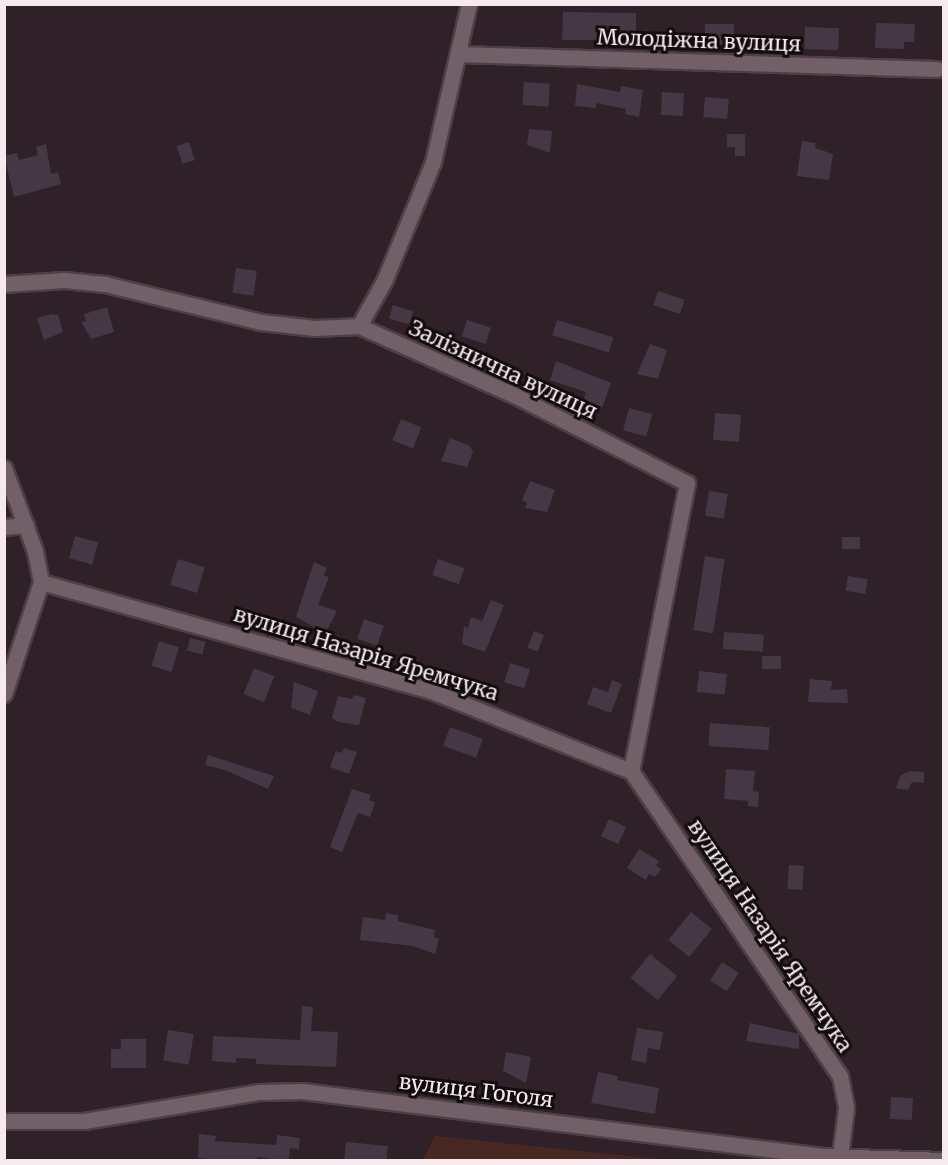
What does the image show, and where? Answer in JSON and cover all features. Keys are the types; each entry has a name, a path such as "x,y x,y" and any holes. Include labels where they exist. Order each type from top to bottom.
{"street":[{"path":"359,326 414,214 447,114 469,4"},
{"name":"Молодіжна вулиця","path":"459,54 937,69"},
{"name":"Залізнична вулиця","path":"4,284 64,280 105,284 261,322 315,328 359,326 513,395 687,483 631,771"},
{"path":"4,468 9,493 26,525 41,582 4,694"},
{"path":"4,527 26,525"},
{"name":"вулиця Назарія Яремчука","path":"41,582 434,692 550,735 631,771 840,1076 846,1108 840,1156"},
{"name":"вулиця Гоголя","path":"4,1121 84,1121 260,1092 302,1091 840,1156 944,1160"}],"shaded area":[{"path":"435,1136 667,1160 423,1160"}],"building":[{"path":"563,12 636,13 636,36 620,36 620,40 562,40"},
{"path":"876,23 915,24 914,42 904,42 904,49 875,48"},
{"path":"705,24 734,24 734,47 705,47"},
{"path":"805,27 839,28 838,50 804,49"},
{"path":"524,82 550,84 548,107 522,105"},
{"path":"577,84 620,92 621,86 643,90 639,117 625,114 626,109 596,103 596,108 575,106"},
{"path":"662,92 684,93 683,116 661,115"},
{"path":"705,97 729,99 727,119 703,117"},
{"path":"529,129 552,131 550,153 527,145"},
{"path":"727,134 745,134 745,156 735,156 735,147 727,147"},
{"path":"802,141 816,143 815,148 833,154 829,180 797,176"},
{"path":"189,142 195,160 183,164 177,146"},
{"path":"46,144 51,174 58,172 61,184 14,197 4,156 17,153 19,160 38,155 36,147"},
{"path":"236,268 257,271 253,296 233,293"},
{"path":"658,291 685,300 680,314 653,305"},
{"path":"393,305 413,311 409,325 389,318"},
{"path":"107,307 114,332 91,339 81,322 86,321 84,314"},
{"path":"52,314 58,315 63,332 44,340 37,318"},
{"path":"467,320 491,328 486,344 462,336"},
{"path":"557,320 613,337 609,353 552,335"},
{"path":"650,344 667,350 658,379 637,374"},
{"path":"556,361 611,383 602,408 583,402 586,392 550,380"},
{"path":"629,408 652,414 646,436 623,430"},
{"path":"715,413 741,415 739,442 713,440"},
{"path":"401,419 421,427 413,449 392,440"},
{"path":"450,438 470,446 473,452 467,467 441,461"},
{"path":"530,481 555,490 547,512 525,508 527,503 522,500"},
{"path":"709,491 728,494 724,519 705,516"},
{"path":"75,536 98,542 92,564 69,558"},
{"path":"842,537 860,537 860,549 842,549"},
{"path":"705,556 725,559 713,633 693,630"},
{"path":"178,559 205,567 197,593 170,585"},
{"path":"438,559 464,568 459,584 432,575"},
{"path":"314,562 327,568 324,576 329,577 318,605 337,611 325,634 296,617"},
{"path":"848,576 868,579 865,594 846,591"},
{"path":"491,600 504,605 485,652 462,644 464,626 468,628 471,617 482,621"},
{"path":"364,619 384,626 377,646 357,639"},
{"path":"534,631 544,635 537,652 527,648"},
{"path":"724,632 764,635 763,652 723,649"},
{"path":"190,638 206,642 202,654 187,651"},
{"path":"159,641 179,647 171,672 151,666"},
{"path":"762,656 781,656 781,669 762,669"},
{"path":"510,663 530,669 524,688 504,682"},
{"path":"254,668 274,676 264,702 244,694"},
{"path":"699,671 727,674 725,695 697,692"},
{"path":"810,679 832,681 831,690 847,689 848,703 808,702"},
{"path":"612,680 622,684 611,713 587,704 593,687 608,692"},
{"path":"294,682 318,691 310,715 291,708"},
{"path":"354,695 366,698 359,725 338,722 332,718 338,696 352,699"},
{"path":"710,723 770,727 768,750 708,746"},
{"path":"450,727 483,739 476,758 443,746"},
{"path":"344,748 357,752 349,774 330,767 336,751 342,753"},
{"path":"208,755 274,776 268,789 225,770 205,765"},
{"path":"726,769 755,771 753,791 759,792 758,807 748,806 748,801 724,799"},
{"path":"910,771 924,772 924,783 912,782 908,790 896,788 900,776"},
{"path":"352,789 371,795 369,800 375,802 370,817 358,813 342,852 330,847"},
{"path":"609,819 626,827 618,844 601,836"},
{"path":"639,849 659,861 656,866 661,869 655,877 649,874 646,880 627,868"},
{"path":"789,865 804,866 802,890 787,889"},
{"path":"691,912 712,929 689,957 668,940"},
{"path":"386,913 398,915 398,921 435,930 434,937 439,939 435,954 413,946 360,940 363,917 385,920"},
{"path":"650,954 677,976 658,1000 630,978"},
{"path":"722,962 739,973 727,991 710,980"},
{"path":"302,1006 313,1007 311,1031 338,1032 336,1067 256,1064 256,1059 236,1058 236,1063 212,1061 213,1036 300,1040"},
{"path":"750,1023 799,1034 799,1049 746,1041"},
{"path":"637,1028 663,1032 660,1050 648,1048 646,1063 631,1060"},
{"path":"168,1030 194,1034 189,1065 163,1061"},
{"path":"121,1039 146,1039 146,1068 111,1068 111,1049 121,1049"},
{"path":"506,1052 531,1057 526,1083 503,1071"},
{"path":"598,1072 618,1076 617,1080 659,1088 655,1114 591,1103"},
{"path":"542,1092 553,1093 552,1109 541,1108"},
{"path":"891,1097 913,1098 912,1120 890,1119"},
{"path":"199,1134 216,1136 215,1141 276,1145 277,1135 300,1138 299,1149 290,1148 289,1161 257,1157 257,1161 198,1158"},
{"path":"346,1142 388,1146 386,1161 344,1161"}]}
